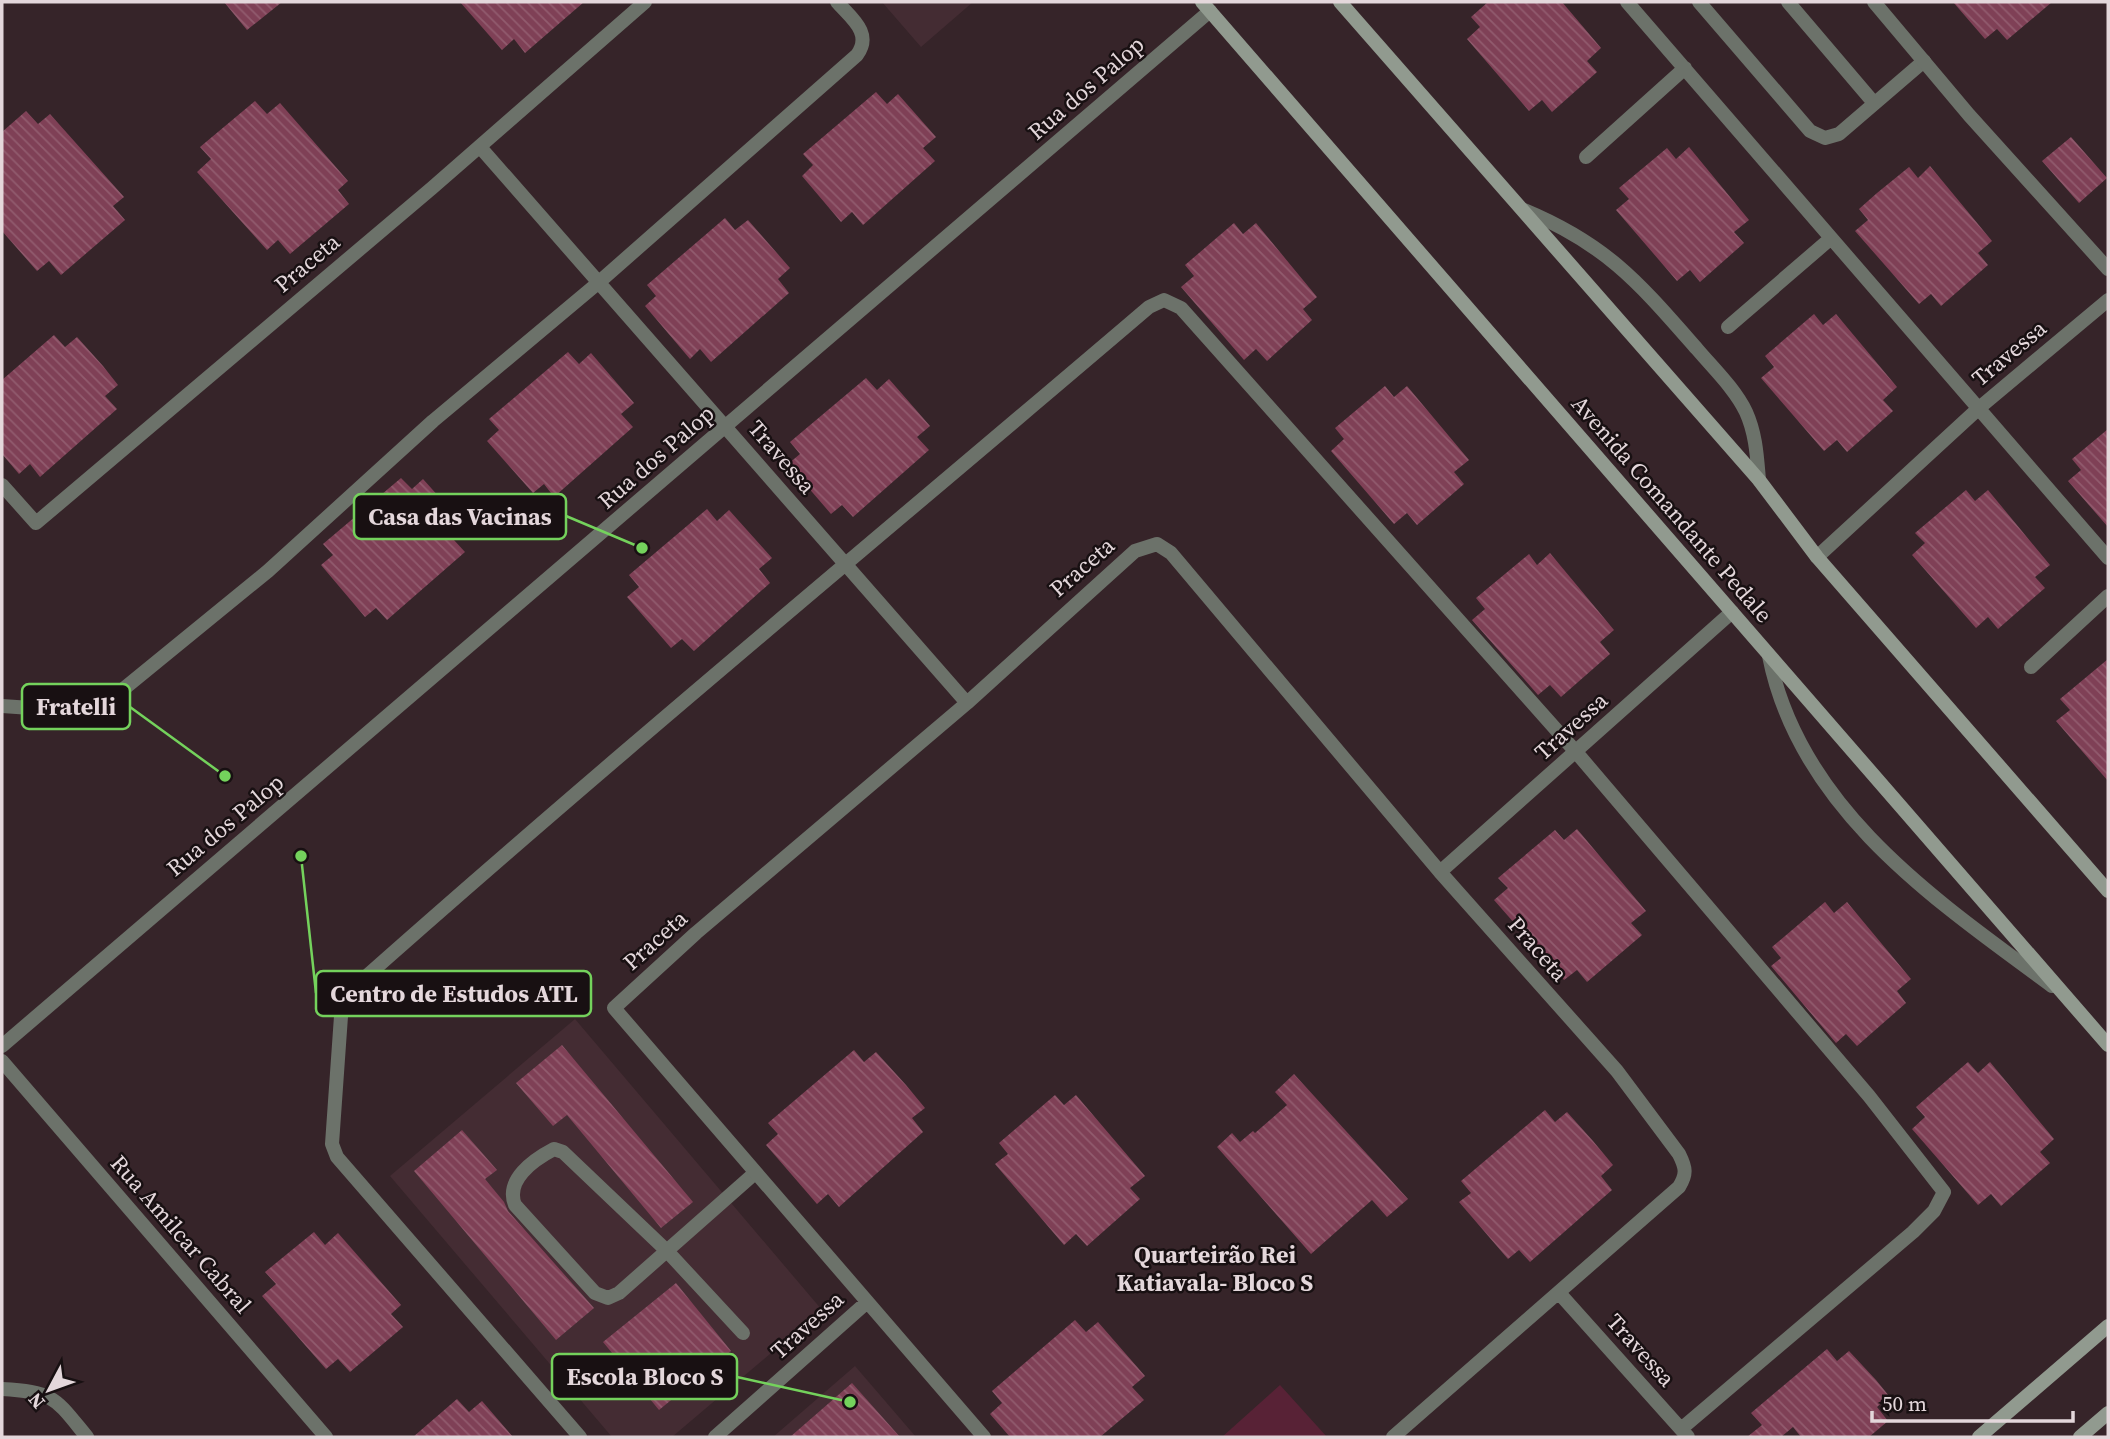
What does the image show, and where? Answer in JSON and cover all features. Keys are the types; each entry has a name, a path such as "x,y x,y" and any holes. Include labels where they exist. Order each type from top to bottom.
{"street":[{"name":"Praceta","path":"2,485 36,523 480,146 645,2"},
{"path":"2,706 89,712 109,703 268,571 433,421 598,283 858,55 864,45 864,32 836,2"},
{"path":"1340,2 1759,481 1817,557 2108,891"},
{"path":"1627,2 2108,558"},
{"path":"1699,2 1810,131 1825,138 1839,134 1924,61"},
{"path":"1788,2 1874,103"},
{"path":"1874,2 2108,270"},
{"name":"Rua dos Palop","path":"2,1046 726,427 1206,6"},
{"name":"Avenida Comandante Pedale","path":"1206,6 2108,1045"},
{"path":"1586,157 1685,68"},
{"name":"Travessa","path":"480,146 967,703"},
{"path":"1524,210 1567,228 1633,277 1725,381 1746,411 1755,435 1759,481"},
{"path":"1728,327 1830,239"},
{"path":"580,1437 337,1157 332,1144 342,1002 351,990 510,849 843,563 1149,307 1164,300 1173,303 1281,416 1576,752 1869,1096 1944,1192 1934,1211 1913,1232 1685,1433"},
{"name":"Travessa","path":"1817,557 1979,408 2108,300"},
{"name":"Praceta","path":"985,1437 866,1303 614,1008 696,933 967,703 1135,551 1157,544 1171,553 1440,872 1616,1071 1679,1154 1685,1167 1685,1177 1679,1187 1560,1294 1393,1437"},
{"path":"2031,667 2108,596"},
{"name":"Travessa","path":"1440,872 1732,612"},
{"path":"1769,656 1776,693 1799,746 1852,819 1913,880 2060,991"},
{"name":"Rua Amilcar Cabral","path":"2,1061 326,1437"},
{"path":"743,1333 667,1251 563,1152 554,1149 541,1156 513,1184 511,1193 515,1205 595,1293 608,1298 619,1293 667,1251 755,1173"},
{"name":"Travessa","path":"1560,1294 1685,1433"},
{"name":"Travessa","path":"715,1437 866,1303"},
{"path":"1979,1437 2108,1326"},
{"path":"2,1389 47,1394 58,1402 88,1437"},
{"path":"2080,1437 2108,1413"}],"shaded area":[{"path":"882,2 973,2 921,47"},
{"path":"575,1019 822,1310 672,1437 612,1437 390,1176"},
{"path":"855,1366 916,1437 773,1437"},
{"path":"1280,1385 1327,1437 1222,1437"}],"building":[{"path":"224,2 282,2 247,30"},
{"path":"460,2 584,2 525,53 514,39 502,50"},
{"path":"1488,2 1562,2 1601,48 1587,61 1597,72 1552,112 1542,100 1529,111 1467,39 1480,27 1471,17"},
{"path":"1953,2 2052,2 2007,40 1997,29 1985,39"},
{"path":"876,92 887,104 898,94 936,137 923,148 935,161 863,225 852,212 841,222 802,176 813,165 803,154"},
{"path":"255,101 267,114 280,103 348,181 338,190 349,204 290,254 278,240 267,250 197,172 211,159 200,147"},
{"path":"26,111 38,124 50,114 124,197 113,206 125,220 61,275 49,261 37,271 2,231 2,132"},
{"path":"2071,137 2107,178 2079,203 2042,161"},
{"path":"1689,147 1749,220 1734,232 1744,243 1700,282 1690,270 1677,281 1616,210 1629,199 1619,188 1667,148 1676,159"},
{"path":"1930,166 1992,241 1978,253 1988,265 1941,306 1931,294 1919,304 1855,231 1868,220 1859,209 1877,193 1909,167 1918,178"},
{"path":"725,218 735,230 748,220 790,268 778,279 789,293 711,362 700,349 690,359 645,306 656,296 647,285"},
{"path":"1234,223 1243,234 1256,223 1317,297 1303,309 1312,320 1267,361 1256,349 1244,360 1181,287 1194,276 1185,265"},
{"path":"1814,314 1823,325 1836,314 1897,387 1883,400 1893,411 1847,452 1837,440 1824,451 1761,378 1774,367 1765,356"},
{"path":"54,335 65,347 77,337 103,366 118,385 105,396 117,409 40,477 30,464 19,474 2,454 2,380"},
{"path":"568,352 579,364 591,353 634,403 621,414 633,427 554,497 544,484 533,493 487,441 499,430 489,419"},
{"path":"866,378 877,390 889,379 930,426 917,437 929,450 853,517 842,505 831,514 788,464 800,454 790,442"},
{"path":"1385,386 1394,397 1407,386 1469,460 1454,472 1464,484 1417,525 1407,513 1394,524 1331,451 1344,439 1335,428"},
{"path":"2108,429 2108,527 2068,481 2081,470 2072,459"},
{"path":"401,478 412,489 423,479 466,527 453,539 465,552 387,620 376,608 365,617 321,565 333,555 323,544"},
{"path":"1966,490 1975,501 1988,490 2050,565 2035,577 2045,588 1998,629 1988,617 1976,628 1912,555 1925,543 1915,533"},
{"path":"707,509 717,521 729,510 772,558 759,569 770,583 694,651 682,639 671,648 627,597 639,587 629,575"},
{"path":"1550,553 1614,630 1600,642 1610,654 1561,697 1550,685 1538,695 1472,620 1485,609 1476,598 1529,554 1537,565"},
{"path":"2108,659 2108,781 2056,721 2070,710 2060,699"},
{"path":"1577,829 1646,911 1631,923 1642,935 1587,982 1577,970 1564,980 1494,900 1508,888 1498,878 1555,830 1564,840"},
{"path":"1825,902 1834,913 1847,902 1911,979 1897,991 1906,1003 1857,1046 1846,1034 1836,1043 1771,966 1781,958 1772,947"},
{"path":"562,1045 693,1202 661,1228 567,1115 553,1126 516,1083"},
{"path":"854,1050 864,1062 876,1052 906,1085 925,1108 912,1118 923,1132 839,1207 828,1194 817,1204 766,1145 778,1134 768,1123"},
{"path":"1968,1062 1978,1073 1990,1062 2054,1139 2040,1152 2050,1163 2001,1206 1991,1194 1978,1205 1912,1129 1925,1117 1916,1107"},
{"path":"1294,1074 1408,1199 1387,1217 1372,1200 1311,1254 1217,1147 1232,1133 1240,1142 1253,1131 1255,1133 1287,1105 1275,1092"},
{"path":"1055,1095 1064,1105 1076,1095 1145,1176 1130,1188 1140,1199 1087,1246 1076,1234 1064,1245 995,1164 1008,1154 999,1143"},
{"path":"1545,1110 1555,1122 1567,1112 1593,1141 1613,1165 1601,1176 1612,1190 1530,1262 1519,1250 1508,1259 1459,1202 1471,1193 1461,1181"},
{"path":"462,1130 497,1170 485,1179 508,1211 594,1308 556,1340 414,1171"},
{"path":"314,1232 325,1245 338,1233 401,1305 391,1314 403,1327 350,1372 338,1359 326,1369 262,1296 276,1284 265,1272"},
{"path":"676,1283 731,1351 659,1410 603,1342"},
{"path":"1075,1320 1086,1332 1098,1322 1145,1376 1132,1387 1144,1400 1100,1437 1010,1437 990,1414 1002,1403 992,1391"},
{"path":"1827,1349 1837,1361 1849,1351 1876,1380 1889,1396 1877,1407 1888,1421 1869,1437 1801,1437 1793,1427 1781,1437 1747,1437 1762,1425 1751,1413"},
{"path":"852,1383 900,1437 790,1437"},
{"path":"457,1399 469,1412 482,1401 513,1437 413,1437"}],"place":[{"name":"Casa das Vacinas","path":"642,548"},
{"name":"Fratelli","path":"225,776"},
{"name":"Centro de Estudos ATL","path":"301,856"},
{"name":"Escola Bloco S","path":"850,1402"}],"district":[{"name":"Quarteirão Rei Katiavala- Bloco S","path":"1215,1269"}]}
